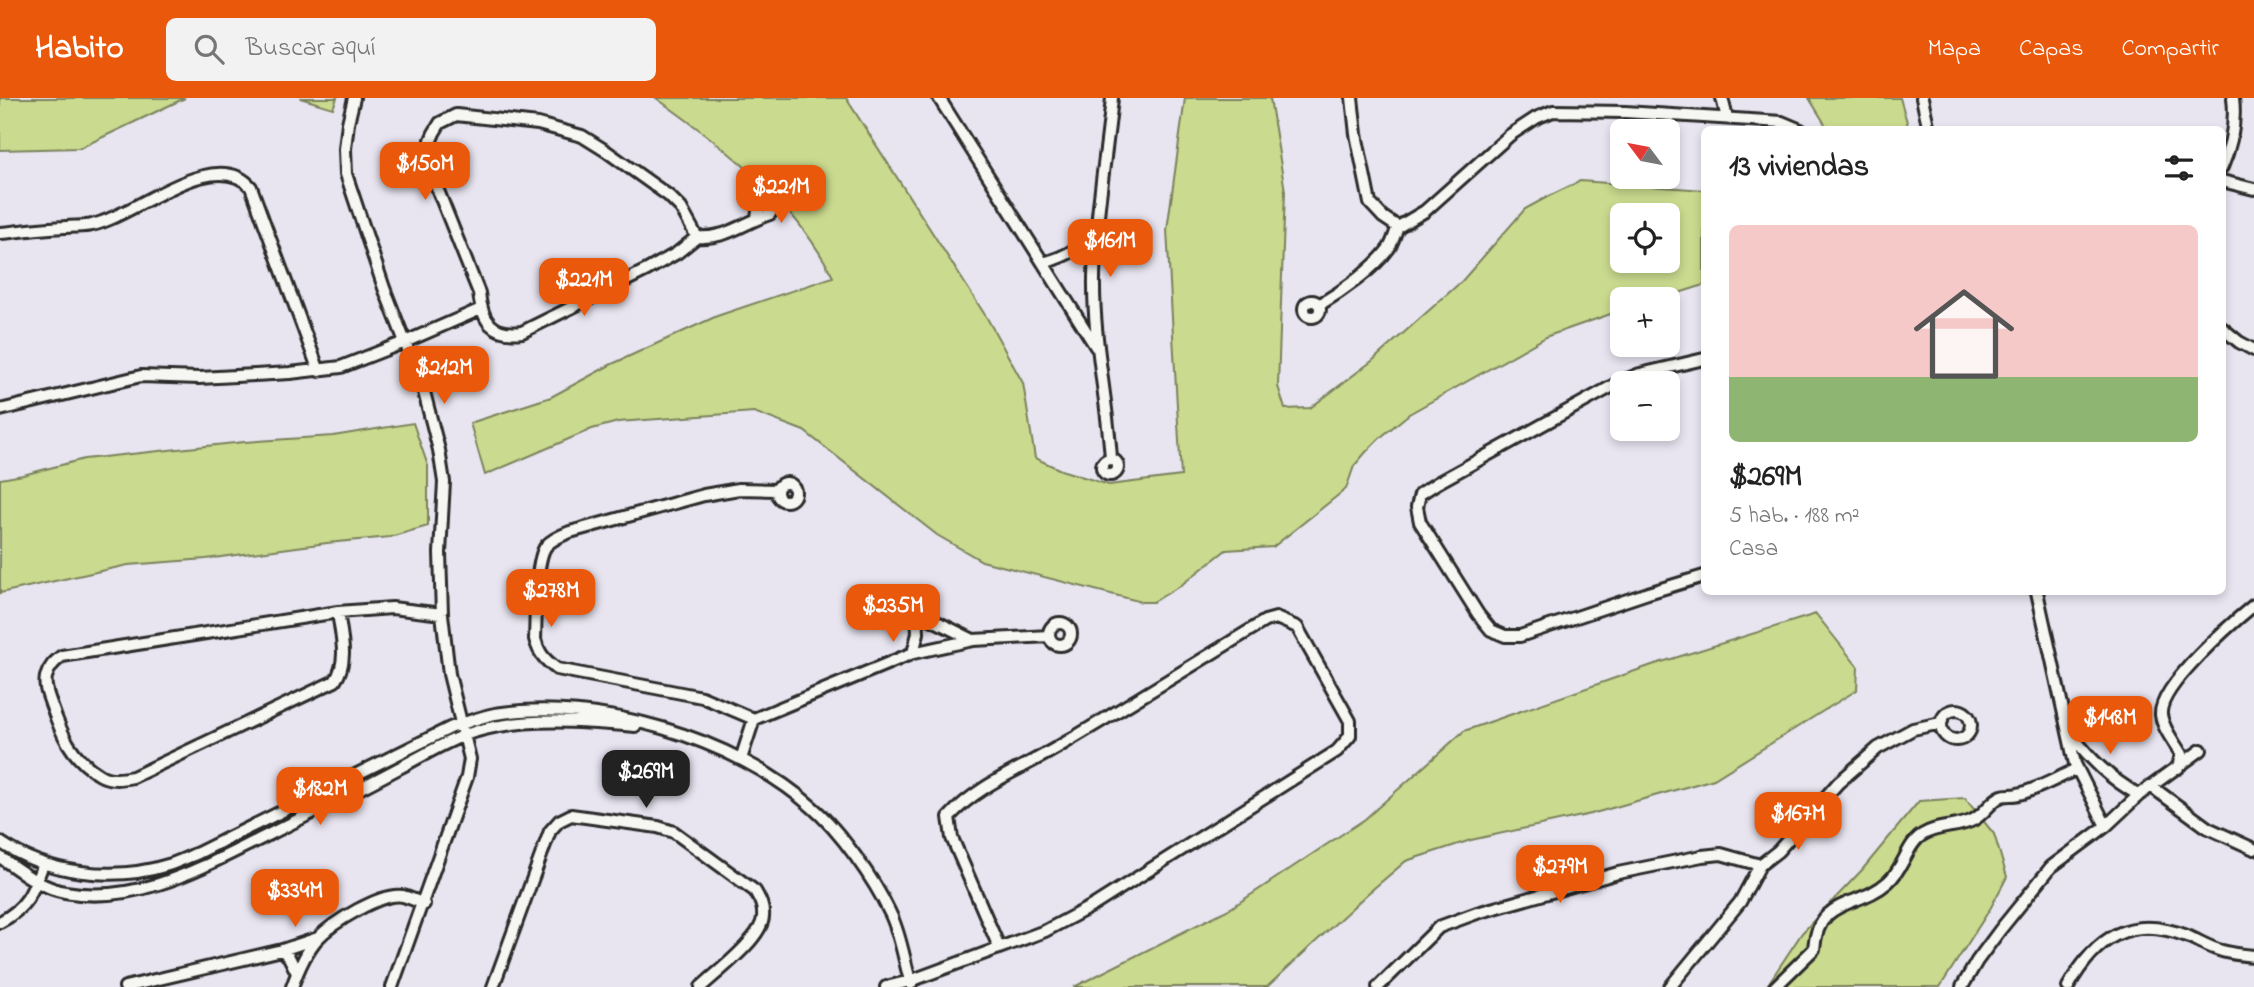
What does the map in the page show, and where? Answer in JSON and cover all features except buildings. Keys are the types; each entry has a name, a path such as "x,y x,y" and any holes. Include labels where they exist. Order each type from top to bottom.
{"street":[{"path":"354,98 345,149 346,174 384,288 423,388 439,450 444,482 440,553 442,614 449,674 470,759 467,777 424,904 392,987"},
{"path":"939,98 1098,351"},
{"path":"1111,458 1098,351 1094,279 1112,98"},
{"path":"1352,98 1356,134 1370,202 1383,217 1398,226"},
{"path":"1722,98 1727,118"},
{"path":"1922,98 1928,126"},
{"path":"2226,158 2235,126 2233,98"},
{"path":"1319,306 1372,265 1389,247 1398,226 1424,211 1510,135 1536,118 1553,111 1727,118 1782,122 1792,126"},
{"path":"697,237 681,208 669,196 582,136 538,124 456,115 440,123 431,140 430,162 435,183 479,293 481,309 490,325 500,333 522,332 647,271 697,237 726,234 757,218"},
{"path":"0,233 91,225 111,219 204,175 224,173 237,176 251,187 319,370"},
{"path":"2226,182 2254,189"},
{"path":"1042,263 1060,258 1079,248 1098,226"},
{"path":"0,410 141,376 199,378 319,370 341,366 481,309"},
{"path":"2226,331 2254,350"},
{"path":"1701,360 1640,374 1618,383 1437,482 1420,494 1417,507 1420,522 1478,614 1491,630 1504,636 1520,636 1701,577"},
{"path":"777,490 739,489 704,495 570,532 557,538 546,546 540,558 535,639 538,650 557,669 702,697 754,719 913,653 972,640 1049,636"},
{"path":"896,594 917,611 972,640"},
{"path":"2038,595 2077,769 2106,826"},
{"path":"2178,768 2180,754 2164,724 2161,712 2167,696 2181,676 2221,632 2254,605"},
{"path":"338,612 344,662 335,681 133,777 117,779 102,776 71,750 62,736 45,688 51,664 62,656 338,612 392,608 442,614"},
{"path":"913,653 918,632 917,611"},
{"path":"886,987 910,984 1045,931 1094,905 1337,751 1350,736 1350,721 1297,627 1276,618 1265,621 1030,764 986,786 962,803 949,817 952,838 999,947"},
{"path":"0,842 26,858 59,869 89,874 131,872 166,866 198,853 460,724 495,714 582,711 616,716 659,728 741,759 759,768 813,807 845,843 891,914 910,984"},
{"path":"741,759 754,719"},
{"path":"0,857 37,882 64,892 117,893 175,880 480,730 499,726 570,722 659,728"},
{"path":"1670,987 1740,902 1760,865 1778,851 1838,783 1878,748 1913,729 1941,723"},
{"path":"2068,731 2101,769 2139,795"},
{"path":"1962,987 1977,961 2051,867 2106,826 2139,795 2201,750"},
{"path":"1775,987 1814,949 1819,924 1829,913 1888,883 1904,863 1911,845 1923,834 1941,827 1972,821 2005,795 2019,794 2077,769"},
{"path":"2151,787 2208,828 2254,849"},
{"path":"493,987 550,831 559,821 571,815 658,827 674,832 755,891 762,905 763,919 759,932 701,987"},
{"path":"1378,987 1439,926 1477,913 1618,873 1702,856 1721,854 1760,865"},
{"path":"0,922 15,914 27,901 43,864"},
{"path":"292,987 297,973 318,938 335,924 386,898 401,896 424,904"},
{"path":"2068,987 2077,970 2099,945 2124,930 2151,927 2185,935 2221,951 2254,956"},
{"path":"125,987 282,950 318,938"},
{"path":"282,950 297,973"},
{"path":"1388,977 1398,987"}],"green space":[{"path":"0,98 185,98 80,148 0,150"},
{"path":"300,98 337,98 333,108"},
{"path":"656,98 846,98 987,318 1023,383 1035,458 1061,470 1109,485 1181,476 1167,230 1185,98 1270,98 1285,191 1278,386 1285,409 1310,408 1372,361 1462,281 1525,209 1580,181 1610,183 1610,189 1701,190 1701,286 1680,293 1680,287 1610,287 1610,314 1548,336 1409,414 1381,437 1354,466 1346,489 1273,547 1226,550 1180,586 1153,602 1142,602 982,561 937,535 804,431 754,412 618,422 592,429 485,475 470,423 551,397 610,365 717,316 833,277 799,224 756,177"},
{"path":"1809,98 1900,98 1908,126 1826,126"},
{"path":"413,423 428,466 428,526 390,537 206,559 128,565 0,593 0,479 84,459 244,442 333,436"},
{"path":"1816,614 1858,667 1857,690 1714,779 1591,814 1471,840 1406,861 1267,987 1074,987 1231,908 1365,819 1464,731 1652,665"},
{"path":"1965,798 1994,834 2007,877 1990,909 1940,987 1766,987 1802,933 1862,870 1919,801"}]}
